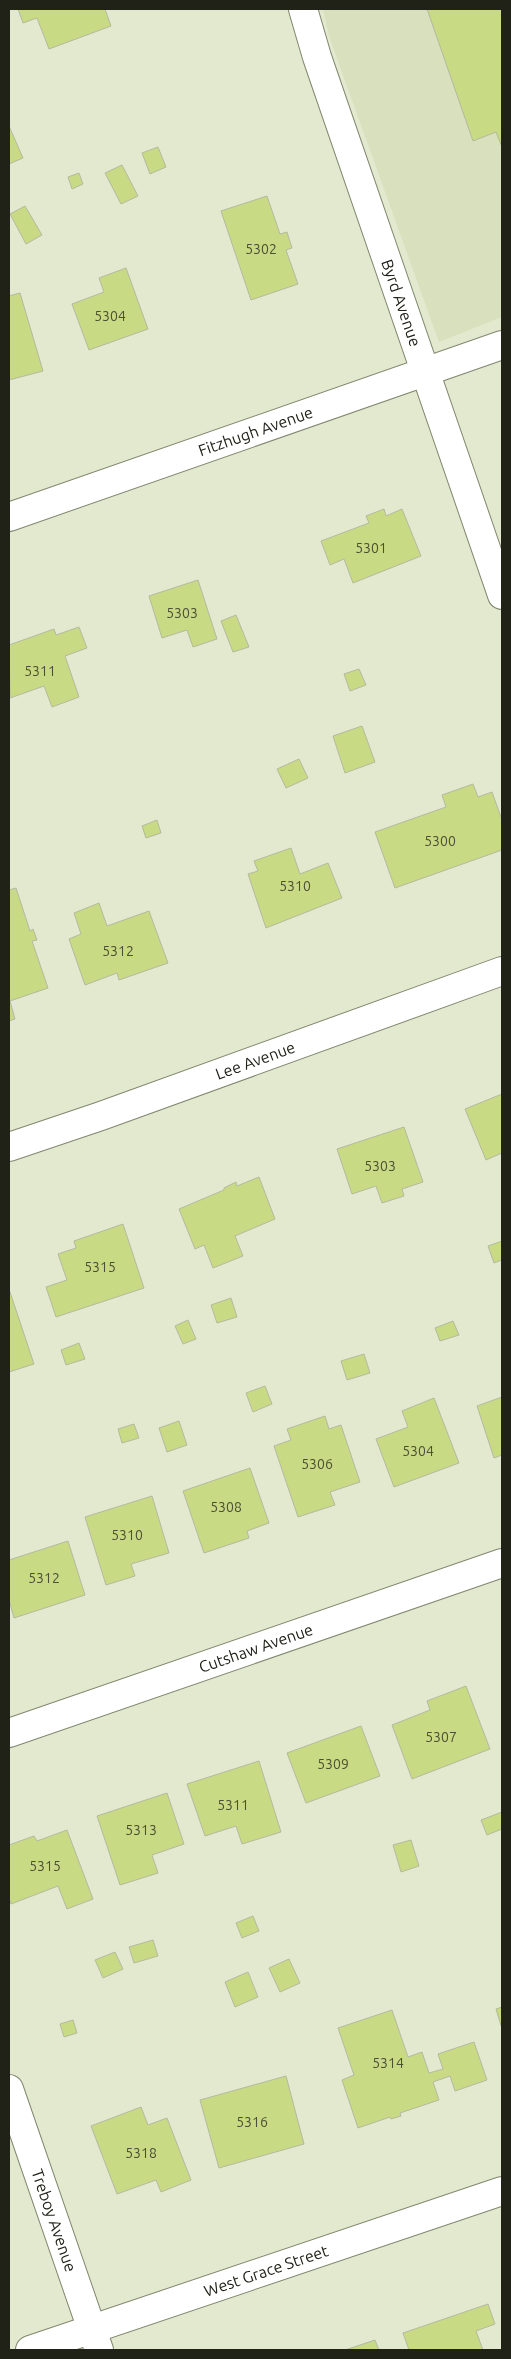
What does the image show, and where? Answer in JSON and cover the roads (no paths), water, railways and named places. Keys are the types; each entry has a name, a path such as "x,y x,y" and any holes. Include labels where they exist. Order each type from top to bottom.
{"street":[{"name":"Byrd Avenue","path":"303,9 317,57 502,595"},
{"name":"Fitzhugh Avenue","path":"9,517 426,374 502,345"},
{"name":"Lee Avenue","path":"9,1147 102,1116 502,971"},
{"name":"Cutshaw Avenue","path":"9,1734 502,1563"},
{"name":"Treboy Avenue","path":"9,2089 95,2340"},
{"name":"West Grace Street","path":"30,2350 95,2340 502,2191"}]}
